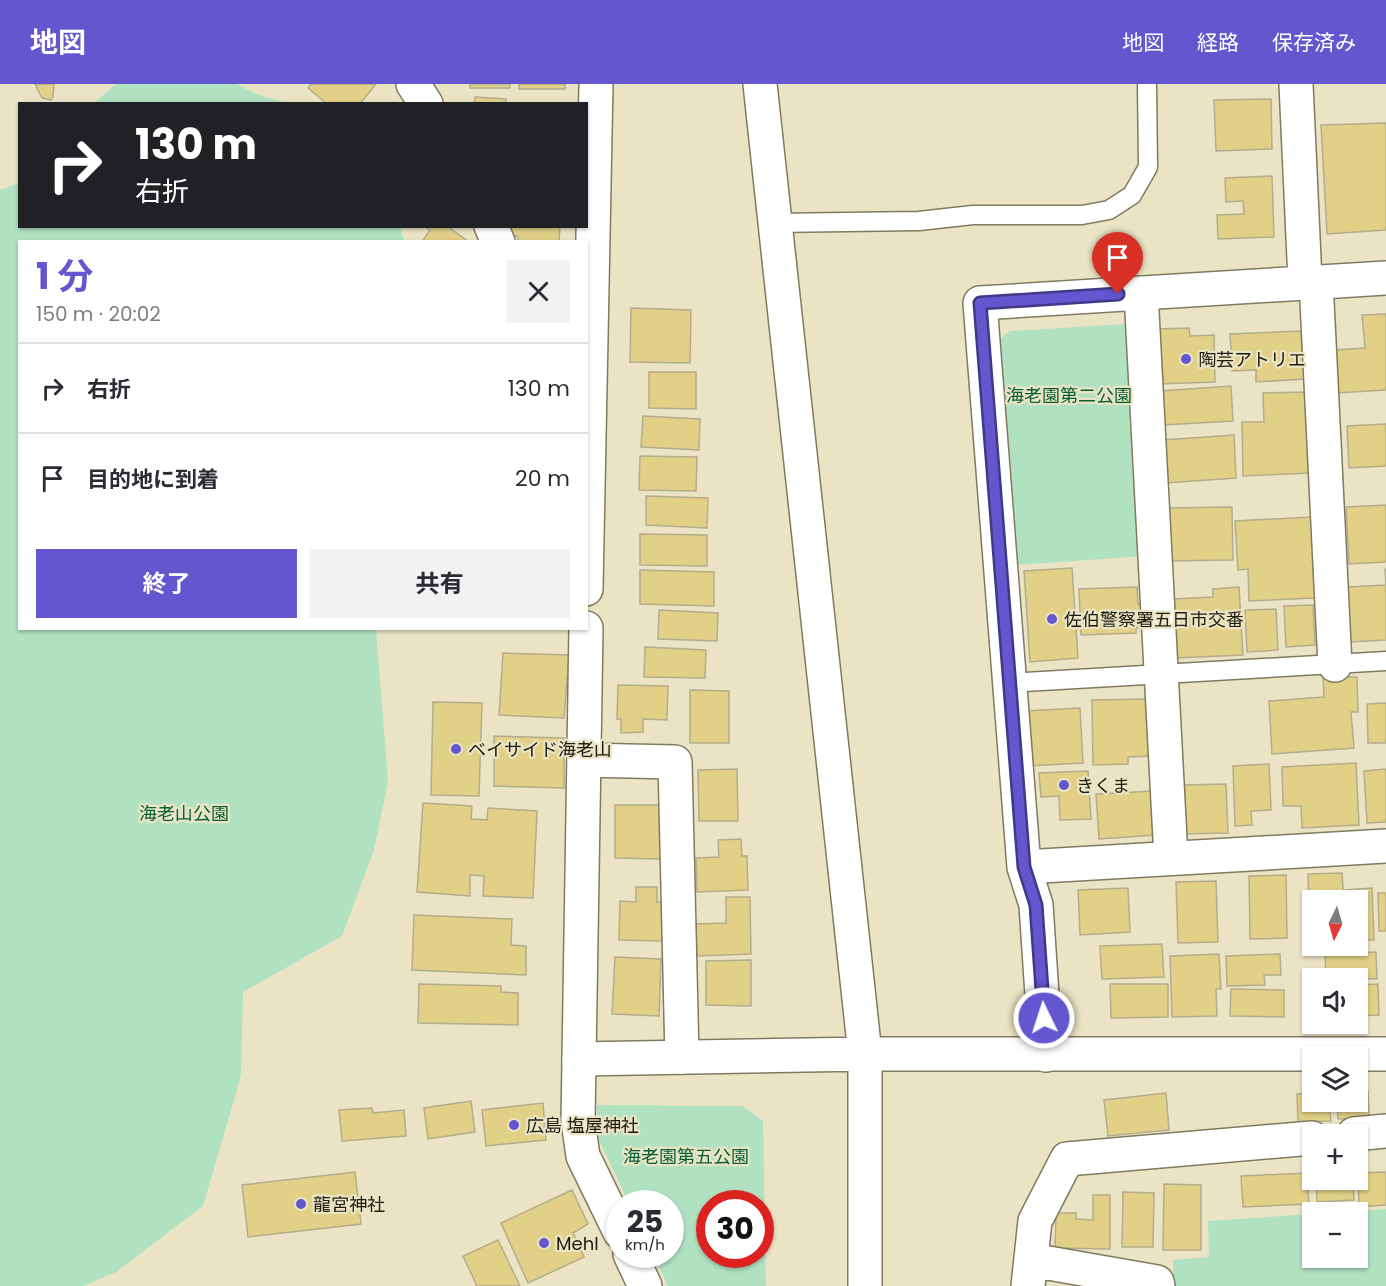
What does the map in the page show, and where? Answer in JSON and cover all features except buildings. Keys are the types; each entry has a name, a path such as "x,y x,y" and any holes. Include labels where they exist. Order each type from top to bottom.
{"street":[{"path":"413,84 425,102"},
{"path":"588,384 596,84"},
{"path":"760,84 773,224 865,1054 865,1286"},
{"path":"1296,84 1335,665"},
{"path":"1046,1054 1036,905 1024,867 980,303 1386,278"},
{"path":"1141,292 1171,858"},
{"path":"586,630 578,1121 583,1156 606,1203"},
{"path":"584,760 675,762 682,1057"},
{"path":"1024,867 1386,846"},
{"path":"579,1059 865,1054 1386,1054"},
{"path":"1368,1133 1386,1131"},
{"path":"1158,1286 1157,1282 1030,1273 1035,1221 1067,1159 1302,1139"},
{"path":"637,1268 645,1286"}],"lane":[{"path":"773,224 919,221 973,215 1082,215 1109,210 1132,195 1148,167 1147,84"},
{"path":"1008,683 1162,676 1386,661"}],"green space":[{"path":"116,84 237,84 256,94 284,102 95,102"},
{"name":"海老山公園","path":"18,183 18,228 401,228 404,240 18,240 18,630 376,630 388,781 374,850 342,936 243,992 241,1076 203,1206 116,1272 83,1286 0,1286 0,190"},
{"name":"海老園第二公園","path":"1125,324 1131,326 1145,556 1017,565 998,341 1010,331"},
{"name":"海老園第五公園","path":"597,1105 743,1106 763,1121 764,1190 696,1190 696,1268 766,1268 766,1286 668,1286 660,1268 684,1268 684,1190 623,1190 597,1136"},
{"path":"1386,1209 1386,1286 1173,1286 1173,1260 1209,1257 1208,1221 1302,1215 1302,1268 1368,1268 1368,1210"}],"place":[{"name":"陶芸アトリエ","path":"1186,359"},
{"name":"佐伯警察署五日市交番","path":"1052,619"},
{"name":"ベイサイド海老山","path":"456,749"},
{"name":"きくま","path":"1064,785"},
{"name":"広島 塩屋神社","path":"514,1125"},
{"name":"龍宮神社","path":"301,1204"},
{"name":"Mehl","path":"544,1243"}],"route":[{"path":"1044,1018 1036,905 1024,867 980,303 1118,294"}]}
